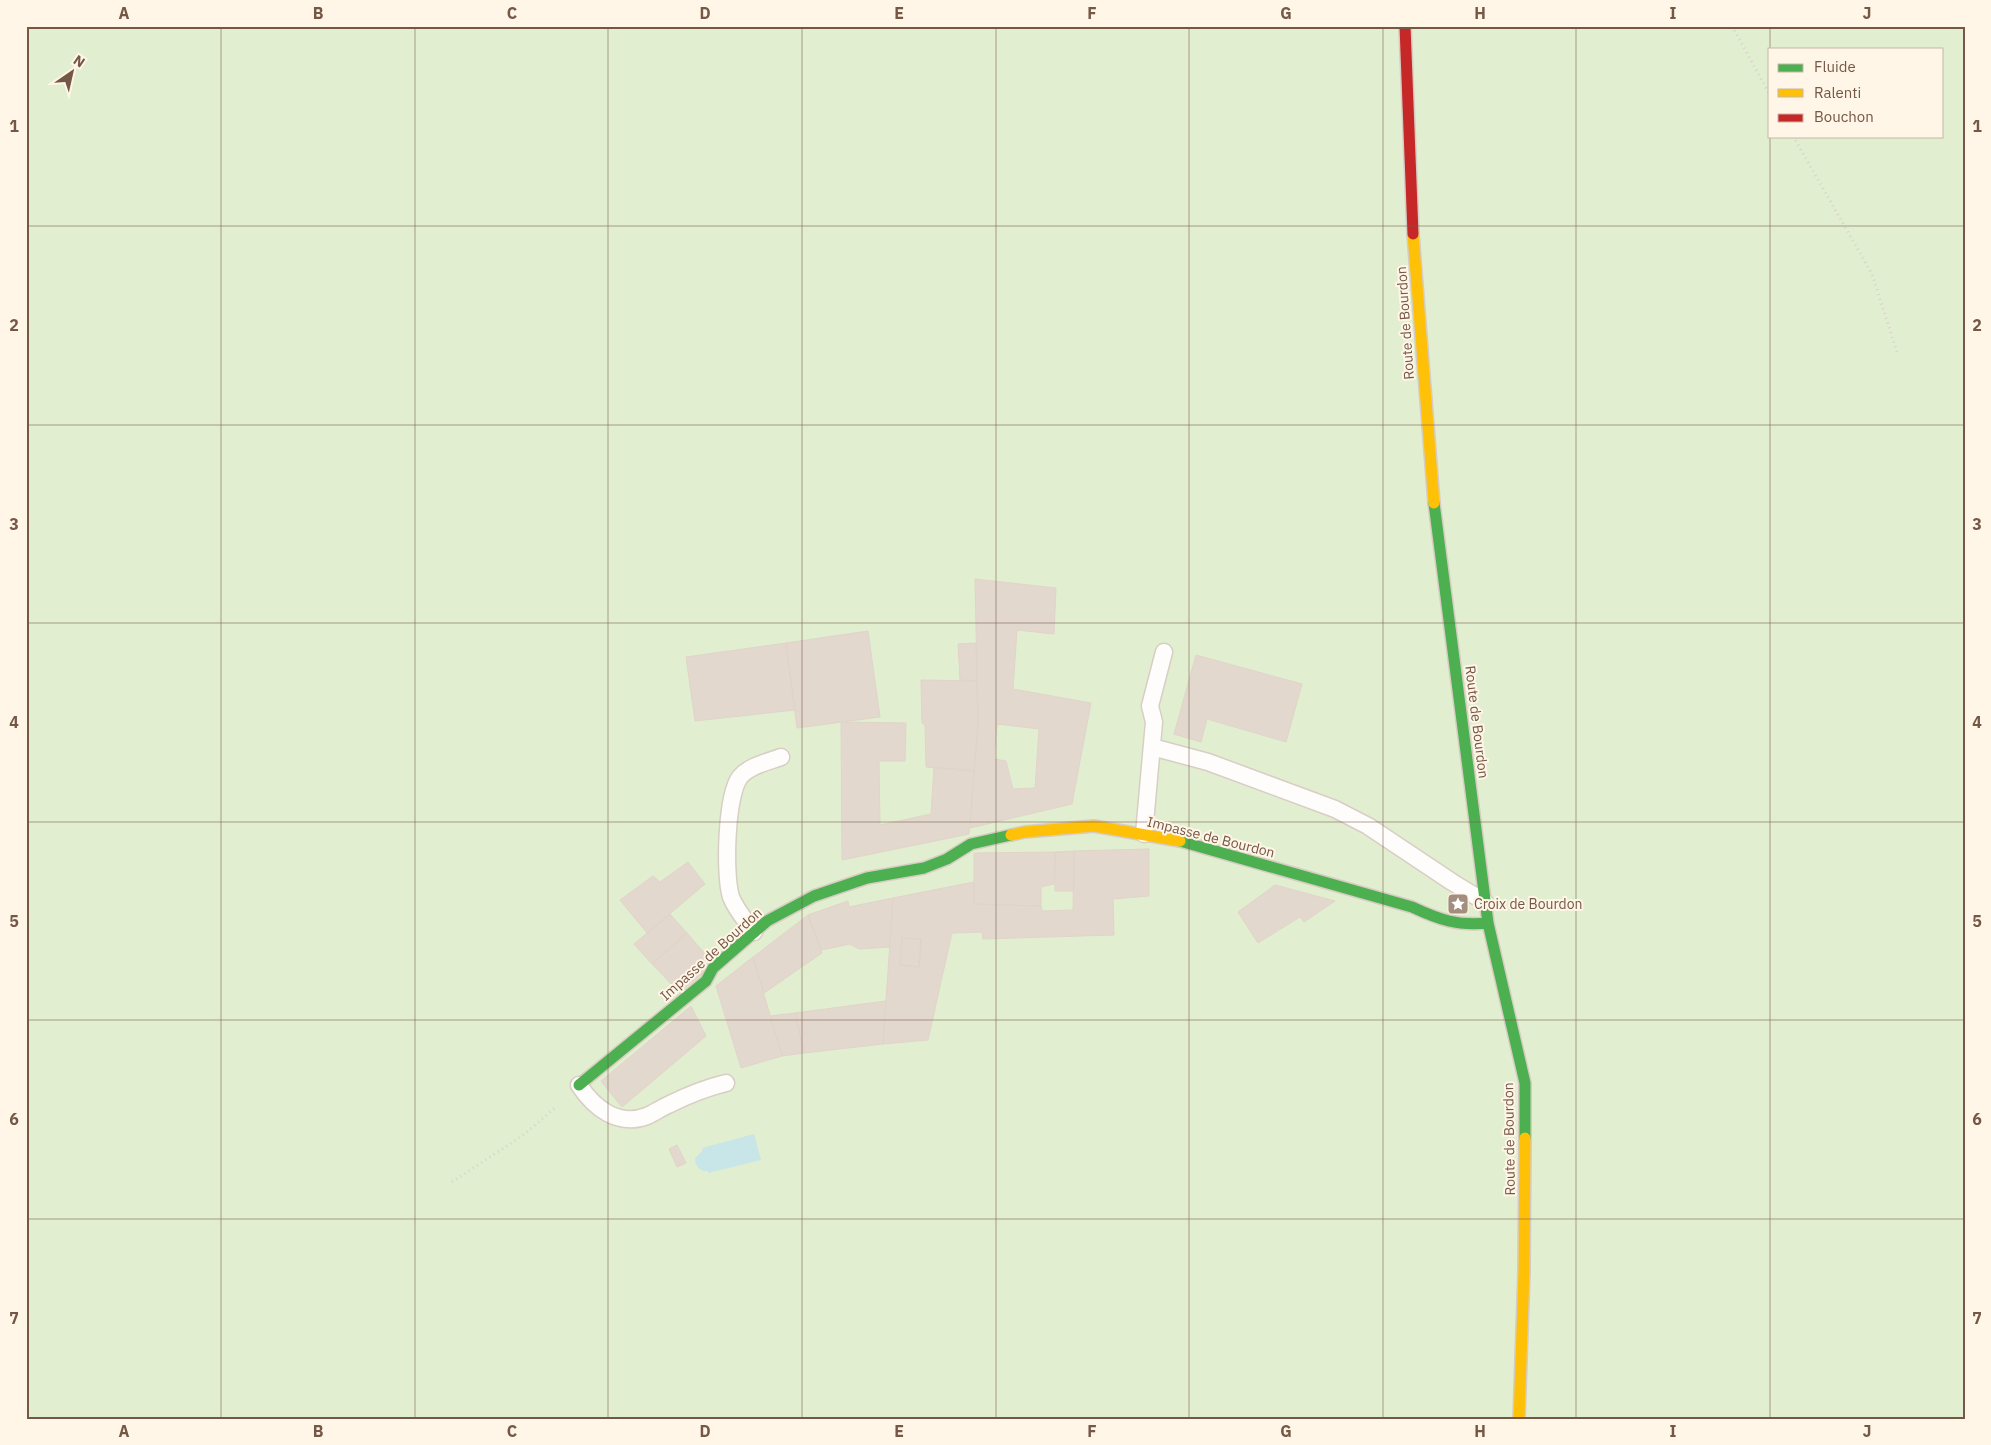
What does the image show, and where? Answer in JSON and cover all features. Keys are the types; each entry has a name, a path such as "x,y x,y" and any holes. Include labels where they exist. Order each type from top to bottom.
{"street":[{"name":"Route de Bourdon","path":"1405,26 1412,214 1433,497 1488,923 1525,1083 1524,1272 1519,1419"},
{"name":"Impasse de Bourdon","path":"579,1085 706,981 713,968 767,921 814,896 867,878 924,868 947,859 971,844 1025,832 1094,826 1168,838 1412,907 1442,921 1466,926 1488,923"}],"lane":[{"path":"1144,834 1154,722 1150,706 1164,652"},
{"path":"1152,747 1208,762 1335,808 1368,826 1485,902"},
{"path":"754,932 732,897 727,872 730,807 735,785 741,776 751,768 781,757"},
{"path":"579,1085 589,1100 600,1111 629,1120 646,1116 698,1091 726,1083"}],"path":[{"path":"1732,26 1768,91"},
{"path":"1793,138 1872,274 1897,352"},
{"path":"452,1182 522,1136 579,1085"}],"green space":[{"path":"26,26 1965,26 1965,1419 26,1419"}],"water":[{"path":"754,1134 761,1160 708,1173 708,1171 703,1171 696,1164 695,1158 703,1150 702,1148"}],"building":[{"path":"975,579 1056,588 1054,634 1017,630 1013,689 1091,703 1072,804 970,828 978,724","holes":["997,724 1039,729 1035,788 1013,789 1006,761 994,759"]},
{"path":"868,631 880,717 797,728 786,643"},
{"path":"786,643 795,710 695,721 686,657"},
{"path":"976,643 977,681 960,680 958,644"},
{"path":"1196,655 1302,684 1286,742 1207,719 1201,742 1174,734"},
{"path":"921,680 977,681 978,724 974,771 926,767"},
{"path":"841,722 906,723 905,761 879,761 880,825 931,814 934,767 974,771 969,834 842,860"},
{"path":"1149,849 1149,896 1113,899 1114,935 983,939 982,932 952,933 928,1040 883,1044 893,898 974,882 974,904 1041,906 1042,911 1073,910 1074,851","holes":["902,938 921,939 919,967 900,965"]},
{"path":"1074,851 1074,891 1055,891 1055,852"},
{"path":"1055,852 1054,884 1041,887 1041,906 974,904 974,853"},
{"path":"688,862 705,884 647,933 620,900 653,876 660,882"},
{"path":"1275,885 1335,901 1304,922 1300,917 1258,943 1238,912"},
{"path":"893,898 890,947 859,949 850,944 821,950 808,915 848,901 849,907"},
{"path":"670,914 687,933 652,964 634,944"},
{"path":"808,915 822,953 764,993 753,957"},
{"path":"687,933 706,955 702,974 679,992 652,964"},
{"path":"902,938 921,939 919,967 900,965"},
{"path":"753,957 782,1056 741,1068 716,986"},
{"path":"886,1001 883,1044 804,1053 795,1013"},
{"path":"691,1006 706,1036 622,1107 601,1081"},
{"path":"795,1013 804,1053 782,1056 770,1016"},
{"path":"677,1145 686,1163 677,1167 669,1149"}],"traffic: fast":[{"path":"1434,503 1488,923 1525,1083 1525,1138"},
{"path":"579,1085 706,981 713,968 767,921 814,896 867,878 924,868 947,859 971,844 1011,835"},
{"path":"1180,841 1412,907 1449,921 1467,924 1488,923"}],"traffic: slow":[{"path":"1413,234 1434,503"},
{"path":"1011,835 1094,826 1180,841"},
{"path":"1519,1419 1524,1271 1525,1138"}],"traffic: jam":[{"path":"1405,26 1413,234"}],"place":[{"name":"Croix de Bourdon","path":"1458,904"}]}
